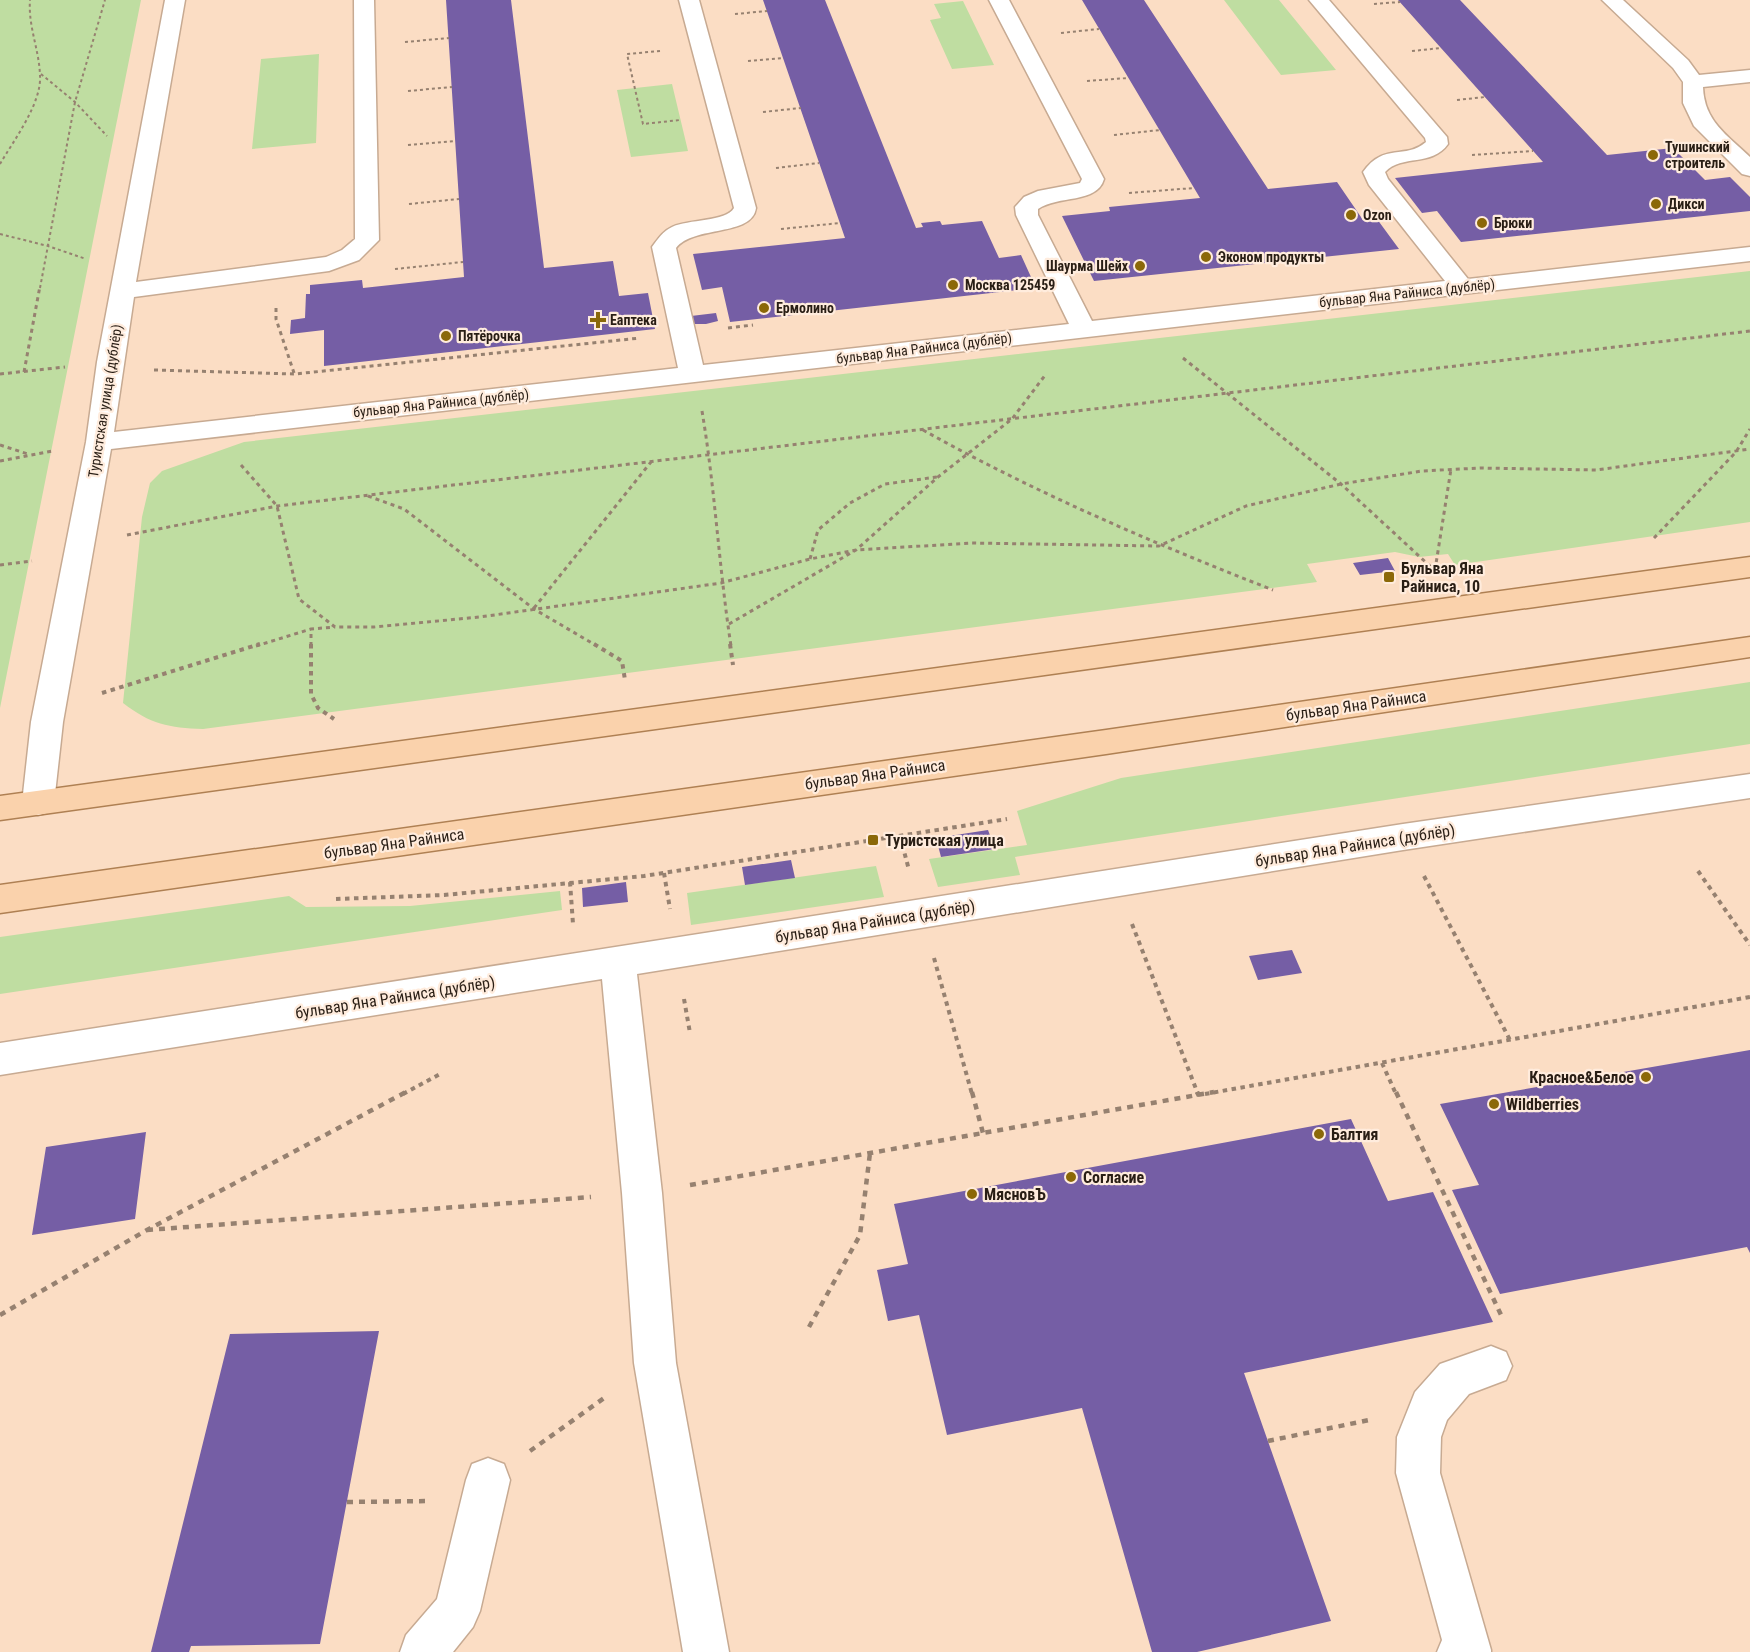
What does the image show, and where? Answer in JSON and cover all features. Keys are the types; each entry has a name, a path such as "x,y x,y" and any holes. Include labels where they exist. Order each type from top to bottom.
{"main road":[{"path":"0,808 1750,567"},
{"name":"бульвар Яна Райниса","path":"0,899 1106,742 1750,647"}],"street":[{"name":"Туристская улица (дублёр)","path":"38,803 47,722 99,442 123,291 175,0"},
{"path":"123,291 329,264 347,258 360,250 367,240 364,0"},
{"path":"688,0 703,47 745,208 744,214 736,220 693,227 679,232 669,238 664,247 692,375"},
{"path":"999,0 1093,179 1090,186 1046,195 1034,200 1026,207 1027,216 1084,330"},
{"path":"1319,0 1436,137 1437,144 1432,150 1423,154 1387,160 1377,165 1374,172 1462,287"},
{"path":"1612,0 1681,64 1693,82 1693,103 1705,126 1750,169"},
{"path":"1693,82 1750,76"},
{"name":"бульвар Яна Райниса (дублёр)","path":"99,442 1750,254"},
{"name":"бульвар Яна Райниса (дублёр)","path":"0,1059 1403,837 1750,787"},
{"path":"618,962 624,1046 642,1193 655,1362 706,1652"},
{"path":"1460,1652 1468,1650 1418,1473 1419,1437 1430,1407 1455,1379 1491,1366"},
{"path":"423,1652 457,1611 485,1490"}],"path":[{"path":"0,164 40,88 35,37 28,10 30,0"},
{"path":"24,372 75,102 105,0"},
{"path":"703,47 627,54 643,124 721,116"},
{"path":"40,74 75,102 112,142"},
{"path":"1432,150 1478,156 1533,151"},
{"path":"1090,186 1110,193 1194,188"},
{"path":"366,208 459,199"},
{"path":"736,220 778,229 840,223"},
{"path":"0,234 48,246 92,261"},
{"path":"347,258 389,269 463,262"},
{"path":"278,272 276,319 295,379"},
{"path":"1139,324 1341,484 1434,571 1451,469"},
{"path":"729,624 856,550 938,477 1012,418 1050,368 1084,330"},
{"path":"123,536 277,506 1750,331"},
{"path":"148,370 295,374 638,338"},
{"path":"0,374 76,366"},
{"path":"1651,541 1736,452 1750,429"},
{"path":"922,430 967,455 1160,546 1277,592"},
{"path":"0,461 99,442"},
{"path":"0,445 30,455"},
{"path":"102,693 311,628 374,627 480,617 721,583 810,559 856,550 972,543 1160,546 1246,506 1341,484 1451,469 1596,470 1750,449"},
{"path":"711,455 721,583 729,624 733,666"},
{"path":"534,609 651,462"},
{"path":"240,463 277,506 299,599 335,627"},
{"path":"810,559 818,530 850,503 885,484 938,477"},
{"path":"367,495 404,509 534,609 622,661 625,680"},
{"path":"0,565 37,561"},
{"path":"311,628 311,694 318,708 335,719"},
{"path":"333,899 444,895 664,873 1007,819"},
{"path":"900,836 911,875"},
{"path":"1403,837 1510,1040"},
{"path":"1698,871 1750,945"},
{"path":"664,873 671,916"},
{"path":"1116,884 1199,1096"},
{"path":"931,947 983,1133"},
{"path":"683,990 690,1033"},
{"path":"147,1230 642,1193 1750,998"},
{"path":"1382,1063 1512,1338 1491,1366"},
{"path":"0,1315 147,1230 442,1073"},
{"path":"810,1327 860,1234 870,1153"},
{"path":"346,1502 485,1490 655,1362"},
{"path":"1268,1441 1430,1407"}],"green space":[{"path":"0,0 141,0 0,708"},
{"path":"1224,0 1279,0 1336,70 1281,75"},
{"path":"963,1 994,65 952,69 930,20 941,18 934,4"},
{"path":"319,54 316,143 252,149 261,59"},
{"path":"672,84 688,151 631,157 617,90"},
{"path":"1750,271 1750,522 1455,565 1448,554 1419,557 1395,552 1307,564 1317,582 203,729 160,724 142,716 123,703 142,517 150,483 162,471 244,442"},
{"path":"1750,682 1750,744 1015,857 1020,875 938,887 929,859 1027,845 1017,811 1121,778"},
{"path":"876,866 884,897 691,925 687,893"},
{"path":"560,891 562,910 0,994 0,937 289,896 306,907 410,906"}],"building":[{"path":"446,0 511,0 544,268 613,261 619,296 648,293 655,329 324,366 324,330 290,334 291,320 305,318 306,294 310,294 310,285 362,280 363,288 464,277"},
{"path":"763,0 825,0 916,228 923,227 921,223 940,221 942,225 982,221 999,258 1021,255 1036,288 730,322 722,287 702,290 693,254 845,238"},
{"path":"1082,0 1144,0 1268,189 1337,182 1363,220 1377,219 1399,249 1094,281 1062,216 1110,211 1109,207 1200,198"},
{"path":"1398,0 1460,0 1607,155 1673,148 1705,180 1730,177 1750,197 1750,211 1461,242 1437,211 1422,213 1395,178 1543,162"},
{"path":"716,313 718,321 693,324 691,316"},
{"path":"1388,558 1395,571 1360,575 1353,563"},
{"path":"988,830 995,849 941,857 936,838"},
{"path":"791,860 795,878 745,885 742,867"},
{"path":"626,882 628,902 583,907 582,888"},
{"path":"1292,950 1302,973 1258,980 1249,956"},
{"path":"1750,1050 1750,1253 1747,1247 1500,1294 1452,1190 1479,1185 1440,1104"},
{"path":"1351,1119 1388,1201 1433,1192 1493,1322 1244,1373 1331,1621 1197,1652 1152,1652 1082,1408 947,1435 919,1315 888,1321 877,1270 908,1264 894,1204"},
{"path":"146,1132 135,1219 32,1235 46,1147"},
{"path":"379,1331 320,1644 191,1646 189,1652 151,1652 230,1334"}],"place":[{"name":"Тушинский строитель","path":"1653,155"},
{"name":"Дикси","path":"1656,204"},
{"name":"Ozon","path":"1351,215"},
{"name":"Брюки","path":"1482,223"},
{"name":"Эконом продукты","path":"1206,257"},
{"name":"Шаурма Шейх","path":"1140,266"},
{"name":"Москва 125459","path":"953,285"},
{"name":"Ермолино","path":"764,308"},
{"name":"Еаптека","path":"598,320"},
{"name":"Пятёрочка","path":"446,336"},
{"name":"Бульвар Яна Райниса, 10","path":"1389,577"},
{"name":"Туристская улица","path":"873,840"},
{"name":"Красное&Белое","path":"1646,1077"},
{"name":"Wildberries","path":"1494,1104"},
{"name":"Балтия","path":"1319,1134"},
{"name":"Согласие","path":"1071,1177"},
{"name":"МясновЪ","path":"972,1194"}]}
